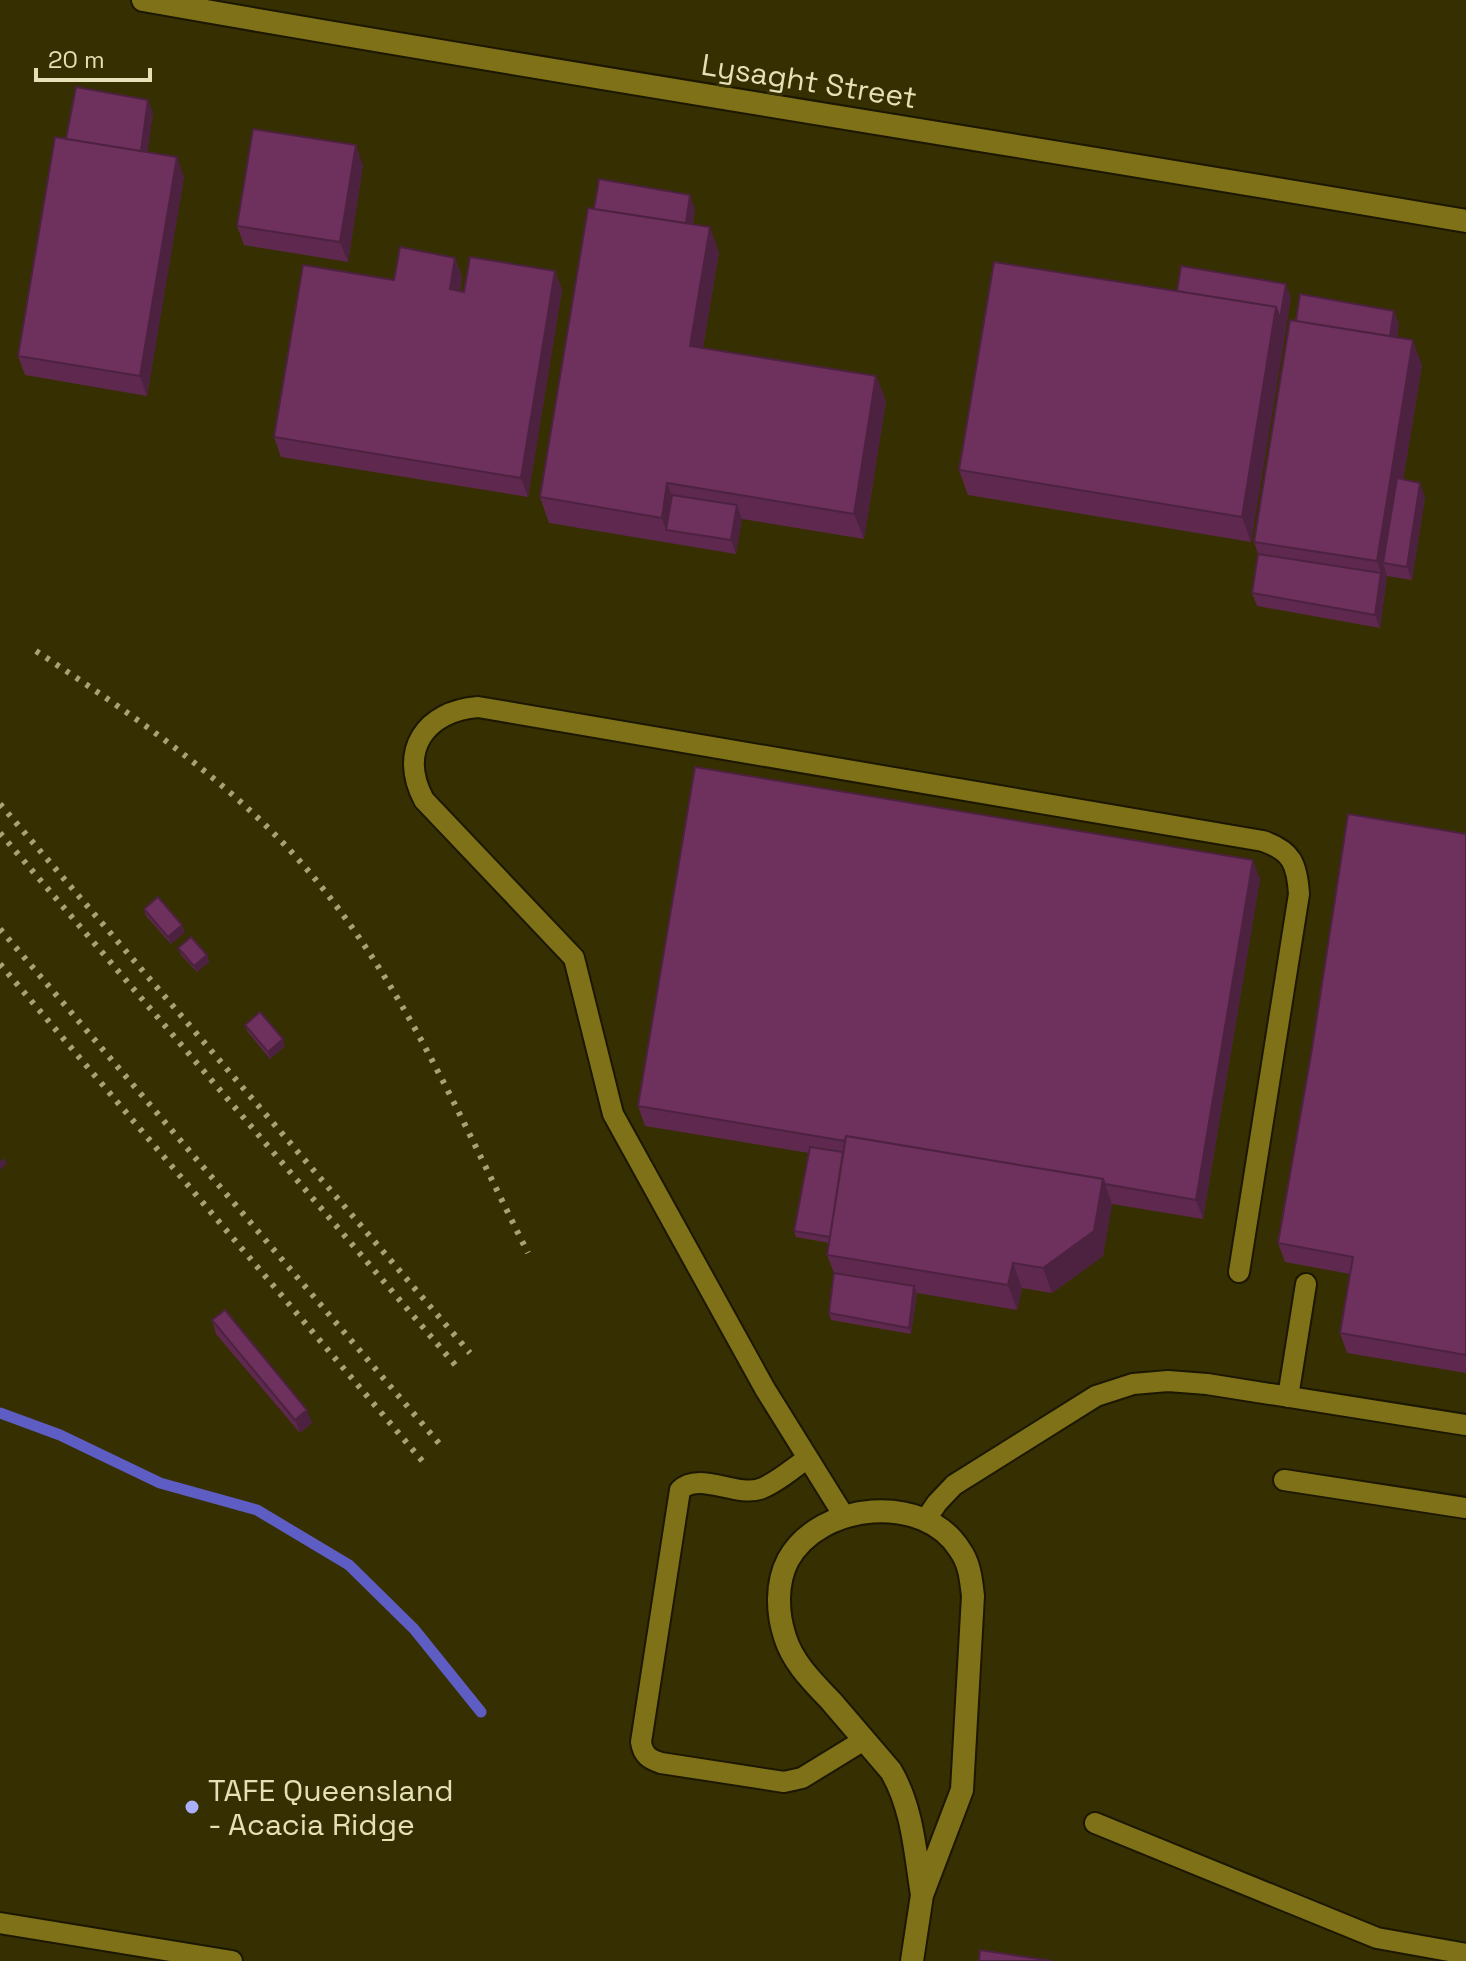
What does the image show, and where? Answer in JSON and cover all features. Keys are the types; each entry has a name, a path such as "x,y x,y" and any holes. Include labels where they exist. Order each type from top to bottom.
{"street":[{"name":"Lysaght Street","path":"143,0 402,46 1466,221"},
{"path":"912,1961 922,1895 962,1790 973,1596 970,1570 961,1550 946,1532 926,1519 903,1513 875,1512 844,1516 801,1543 788,1561 780,1583 779,1612 785,1640 797,1663 891,1771 902,1791 909,1811 922,1895"}],"lane":[{"path":"844,1516 726,1320 613,1114 574,958 424,800 417,787 415,755 420,738 430,724 445,713 478,707 1263,841 1280,847 1291,857 1295,866 1299,894 1239,1272"},
{"path":"1288,1397 1306,1284"},
{"path":"926,1519 954,1485 1096,1396 1133,1384 1168,1381 1466,1425"},
{"path":"808,1458 758,1490 697,1484 684,1486 680,1490 641,1742 647,1756 661,1763 784,1782 802,1778 864,1740"},
{"path":"1284,1480 1466,1508"},
{"path":"1095,1823 1377,1938 1466,1954"},
{"path":"0,1923 232,1961"}],"building":[{"path":"76,87 148,100 141,151 66,139"},
{"path":"253,129 356,145 340,242 237,226"},
{"path":"55,137 177,157 140,376 18,356"},
{"path":"599,179 690,195 686,223 594,209"},
{"path":"588,208 710,227 690,346 876,376 854,514 667,483 662,518 540,497"},
{"path":"400,247 455,258 450,289 464,292 470,257 555,271 521,478 274,437 303,265 394,280"},
{"path":"994,262 1276,307 1242,517 959,470"},
{"path":"1181,266 1286,284 1280,319 1276,307 1177,291"},
{"path":"1300,294 1394,311 1390,336 1296,321"},
{"path":"1290,320 1413,340 1377,561 1254,542"},
{"path":"1397,478 1420,483 1407,567 1383,563"},
{"path":"672,495 737,505 731,540 666,530"},
{"path":"1258,554 1381,573 1375,615 1252,593"},
{"path":"695,767 1253,860 1196,1200 1105,1184 1103,1179 846,1136 845,1141 638,1106"},
{"path":"1348,814 1466,834 1466,1355 1340,1333 1353,1257 1278,1243"},
{"path":"158,897 182,925 168,937 144,909"},
{"path":"191,937 207,955 194,966 178,948"},
{"path":"260,1012 283,1039 268,1052 245,1025"},
{"path":"846,1136 1103,1179 1094,1231 1043,1268 1013,1263 1008,1285 827,1255"},
{"path":"810,1147 843,1152 830,1237 794,1231"},
{"path":"834,1273 914,1286 909,1328 829,1313"},
{"path":"225,1310 307,1410 295,1420 212,1320"},
{"path":"980,1950 1052,1961 979,1961"}],"waterway":[{"path":"0,1413 60,1435 160,1483 257,1510 349,1565 414,1629 481,1712"}],"railway":[{"path":"36,651 190,759 261,821 324,890 355,932 410,1020 528,1253"},
{"path":"0,804 470,1353"},
{"path":"0,833 457,1367"},
{"path":"0,929 443,1448"},
{"path":"0,964 424,1463"}],"place":[{"name":"TAFE Queensland - Acacia Ridge","path":"192,1807"}]}
